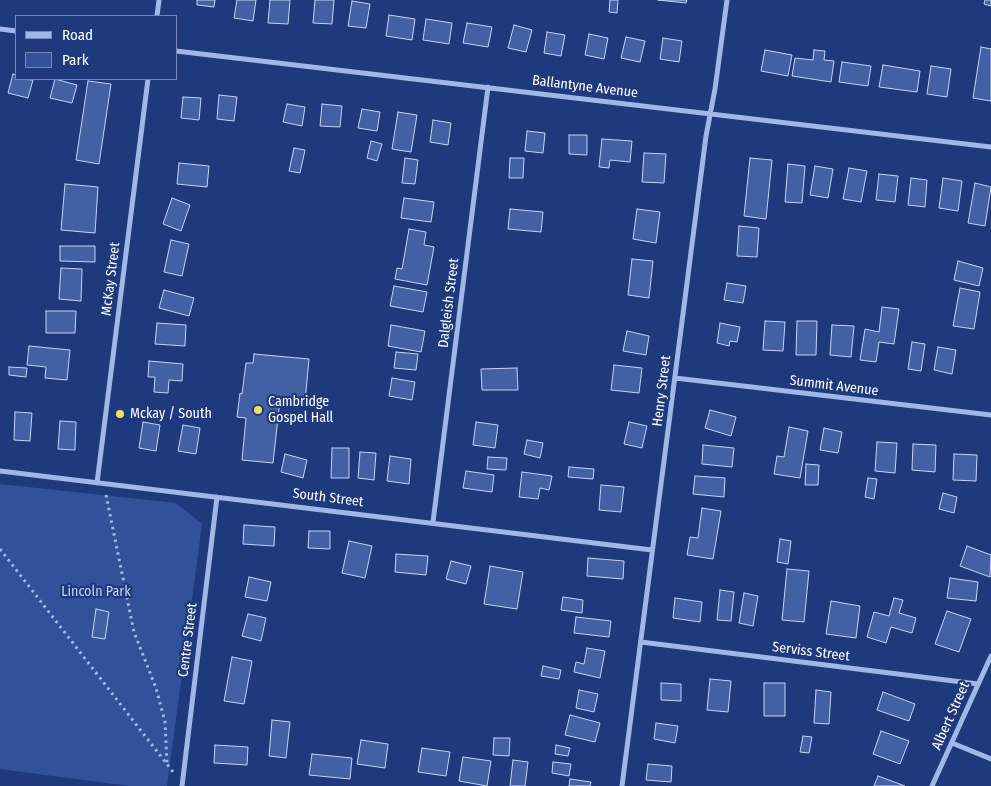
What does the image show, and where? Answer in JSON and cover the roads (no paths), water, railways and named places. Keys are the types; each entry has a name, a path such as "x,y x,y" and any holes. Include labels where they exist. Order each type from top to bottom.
{"street":[{"path":"157,15 159,0"},
{"name":"Henry Street","path":"622,786 652,550 727,0"},
{"path":"0,29 15,31"},
{"name":"Ballantyne Avenue","path":"178,51 991,147"},
{"name":"McKay Street","path":"97,482 148,80"},
{"name":"Dalgleish Street","path":"433,522 488,87"},
{"name":"Summit Avenue","path":"675,378 991,415"},
{"name":"South Street","path":"0,471 652,550"},
{"name":"Centre Street","path":"182,784 217,497"},
{"name":"Serviss Street","path":"641,642 978,684"},
{"name":"Albert Street","path":"932,786 991,656"},
{"path":"952,743 991,759"}],"place":[{"name":"Cambridge Gospel Hall","path":"258,410"},
{"name":"Mckay / South","path":"120,414"}],"park label":[{"name":"Lincoln Park","path":"96,592"}]}
